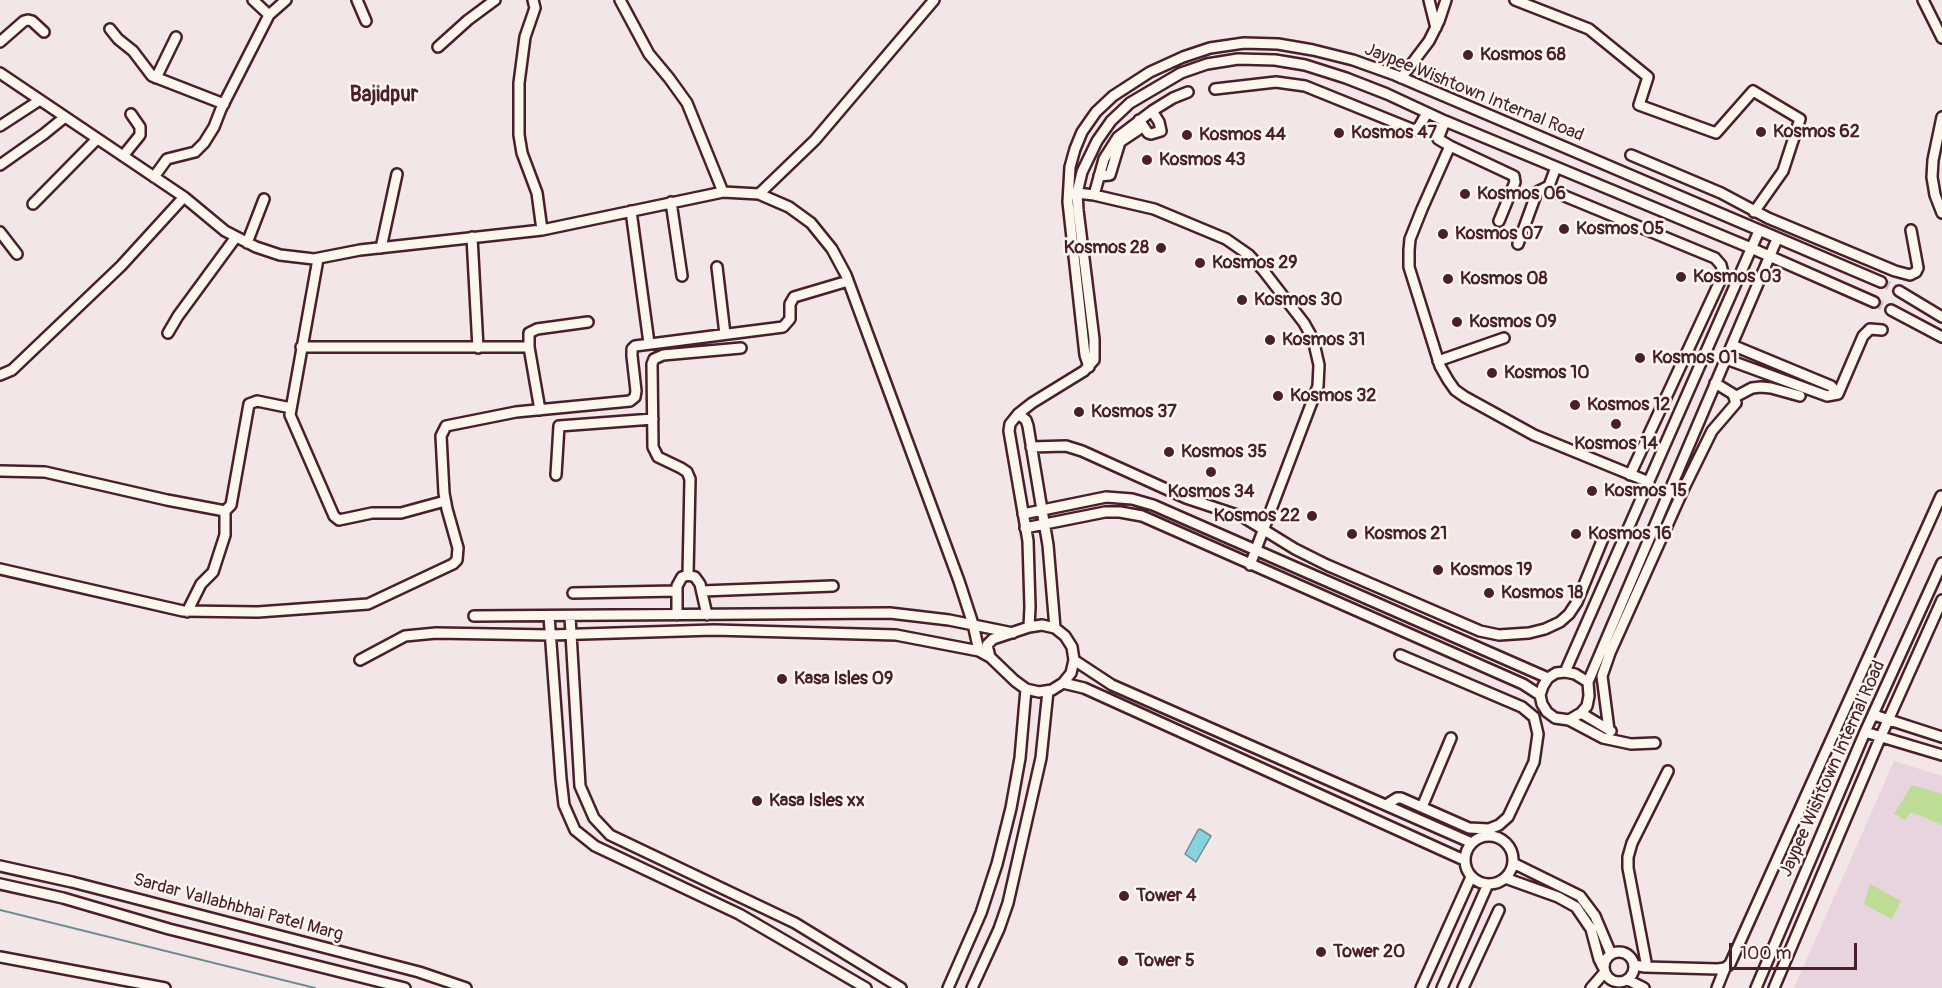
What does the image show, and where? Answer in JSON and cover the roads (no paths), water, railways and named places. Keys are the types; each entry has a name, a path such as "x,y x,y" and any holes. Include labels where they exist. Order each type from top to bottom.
{"street":[{"path":"253,0 269,15"},
{"path":"154,177 167,159 197,150 214,127 269,15 286,0"},
{"path":"357,0 366,21"},
{"path":"438,47 495,0"},
{"path":"533,0 535,8 525,37 519,83 519,135 522,153 537,193 542,230"},
{"path":"620,0 645,48 687,103 723,192"},
{"path":"759,194 815,140 934,0"},
{"path":"1429,0 1436,28"},
{"path":"1401,78 1424,49 1436,28 1446,0"},
{"path":"1515,0 1589,29 1648,77 1639,105 1716,133 1753,91 1800,119 1783,171 1754,212"},
{"path":"1923,0 1942,38"},
{"path":"0,42 28,20 44,32"},
{"path":"110,29 156,78 224,104"},
{"path":"156,78 176,38"},
{"name":"Jaypee Wishtown Internal Road","path":"1089,367 1086,360 1068,209 1068,184 1075,149 1082,132 1096,112 1113,96 1150,72 1210,48 1244,43 1278,44 1313,50 1353,60 1401,78 1881,282"},
{"path":"1305,65 1313,50"},
{"name":"Jaypee Wishtown Internal Road","path":"1089,367 1095,357 1077,194 1082,172 1097,141 1111,121 1130,103 1181,73 1207,64 1238,59 1275,60 1305,65 1388,94 1445,121 1770,256 1874,302"},
{"path":"0,73 184,197 222,229 247,243 277,254 318,259 381,248 542,230 723,192 759,194 789,207 811,223 832,249 848,281 973,624 979,651"},
{"path":"1215,89 1276,82 1305,86 1414,130 1419,127 1427,113"},
{"path":"1094,195 1104,159 1118,136 1152,111 1188,92"},
{"path":"0,126 40,100"},
{"path":"1139,120 1148,133 1156,134 1161,131 1159,122 1152,111"},
{"path":"123,156 140,135 140,127 131,114"},
{"path":"0,165 65,117"},
{"path":"1942,117 1933,160 1932,177 1935,195 1942,213"},
{"path":"1445,121 1438,139 1450,147 1514,176 1515,182 1499,221"},
{"path":"1099,176 1110,175 1120,142 1138,130"},
{"path":"33,204 97,139"},
{"path":"1450,147 1410,239 1409,250 1409,267 1438,361 1448,380 1455,390 1465,397 1534,435 1649,482"},
{"path":"1631,155 1721,193 1754,212 1895,271 1910,275 1918,268 1911,230"},
{"path":"1518,244 1537,192 1549,186 1556,167"},
{"path":"381,248 397,174"},
{"path":"1549,186 1550,190 1715,258 1721,265 1723,273 1721,279 1630,475"},
{"path":"1077,194 1094,195 1154,209 1226,239 1249,255 1263,270 1304,323 1313,339 1319,365 1318,386 1250,565"},
{"path":"0,375 12,370 121,266 184,197"},
{"path":"247,243 264,199"},
{"path":"671,202 682,276"},
{"path":"631,211 649,343"},
{"path":"1566,672 1759,231"},
{"path":"0,232 17,254"},
{"path":"168,333 236,237"},
{"path":"472,237 478,348"},
{"path":"1569,720 1581,713 1587,706 1589,696 1587,682 1777,239"},
{"path":"318,259 301,347 291,419 336,519 372,513 402,513 445,501"},
{"path":"717,267 724,334"},
{"path":"0,569 187,612 258,612 359,605 376,600 453,564 457,560 458,548 445,501 441,436 446,426 516,412 630,401 636,391 632,349 635,346 783,327 790,319 791,300 794,297 848,281"},
{"path":"1899,291 1942,317"},
{"path":"1891,309 1942,337"},
{"path":"540,410 528,338 531,330 588,322"},
{"path":"1838,394 1863,336 1870,329 1882,330"},
{"path":"1438,361 1504,338"},
{"path":"1732,345 1831,386 1838,394"},
{"path":"301,347 530,347"},
{"path":"688,575 690,479 687,472 665,461 653,447 651,364 654,359 663,355 741,348"},
{"path":"1726,359 1827,396 1838,394"},
{"path":"1029,627 1028,541 1009,431 1010,424 1018,414 1089,367"},
{"path":"1612,734 1602,676 1684,488 1712,431 1736,403 1735,397 1728,390 1715,383"},
{"path":"1735,397 1752,388 1761,387 1800,396"},
{"path":"187,612 201,584 213,572 225,535 225,511 231,505 249,404 257,401 291,408"},
{"path":"1018,414 1026,420 1045,524 1055,628"},
{"path":"556,475 559,426 653,419"},
{"path":"1031,447 1074,448 1186,498 1243,518 1338,570 1480,631 1499,635 1529,633 1560,622 1577,602 1605,536"},
{"path":"0,471 45,472 225,511"},
{"path":"1717,988 1725,968 1730,964 1941,496"},
{"path":"1023,514 1106,497 1132,499 1153,505 1548,678"},
{"path":"1025,528 1105,512 1142,516 1523,684 1540,695"},
{"path":"1271,557 1279,539"},
{"name":"Jaypee Wishtown Internal Road","path":"1756,988 1865,732 1942,563"},
{"path":"688,575 698,580 706,615"},
{"path":"676,615 678,582 688,575"},
{"path":"702,591 833,586"},
{"path":"573,593 676,591"},
{"name":"Jaypee Wishtown Internal Road","path":"1774,988 1881,736 1942,600"},
{"path":"1577,602 1593,609"},
{"path":"474,616 890,613 973,624 1013,633"},
{"path":"549,616 564,805 575,830 595,846 739,914 866,988"},
{"path":"570,616 580,786 594,818 610,834 809,931 901,988"},
{"path":"360,660 405,636 436,633 571,635 714,630 896,635 979,651 990,657 1026,689 1039,692 1048,691 1063,683 1071,673 1074,660 1072,647 1065,636 1055,628 1042,625 1029,627 989,642 987,651 990,657"},
{"path":"1386,805 1396,798 1401,798 1469,828 1489,829 1499,825 1508,817 1534,762 1538,734 1534,717 1522,707 1400,656"},
{"path":"1074,660 1112,685 1472,843"},
{"path":"1587,682 1575,674 1556,673 1548,678 1543,686 1540,695 1542,704 1555,718 1569,720 1603,738 1612,734"},
{"path":"1063,683 1084,688 1464,860"},
{"path":"948,988 981,913 997,864 1011,808 1020,758 1026,689"},
{"path":"972,988 999,929 1008,903 1041,758 1048,691"},
{"path":"1581,713 1631,744 1655,743"},
{"path":"1874,715 1942,737"},
{"path":"1865,732 1942,755"},
{"path":"1422,807 1451,738"},
{"path":"1645,967 1628,857 1632,843 1668,771"},
{"path":"1489,836 1499,838 1506,844 1511,852 1513,863 1505,878 1497,883 1488,884 1471,877 1464,860 1472,843 1489,836"},
{"path":"1513,863 1580,896 1595,916 1611,954"},
{"name":"Sardar Vallabhbhai Patel Marg","path":"0,866 72,882 419,972 466,988"},
{"path":"1421,988 1471,877"},
{"path":"1505,878 1558,897 1576,907 1591,929 1599,959 1604,970 1613,981 1619,983 1628,980 1634,965 1631,958 1625,953 1611,954 1604,962 1604,970 1591,988"},
{"name":"Sardar Vallabhbhai Patel Marg","path":"0,884 63,898 169,929 405,988"},
{"path":"1442,988 1488,884"},
{"path":"1463,988 1499,910"},
{"path":"796,947 809,931"},
{"path":"0,957 165,988"},
{"path":"1634,965 1725,968"},
{"path":"1628,980 1644,988"}],"water":[{"path":"1200,829 1211,836 1196,862 1185,854"}],"waterway":[{"path":"0,910 315,988"}],"tunnel":[{"path":"1881,282 1899,291"},
{"path":"1874,302 1891,310"}],"place":[{"name":"Kosmos 68","path":"1468,55"},
{"name":"Kosmos 62","path":"1761,132"},
{"name":"Kosmos 47","path":"1339,133"},
{"name":"Kosmos 44","path":"1187,135"},
{"name":"Kosmos 43","path":"1147,160"},
{"name":"Kosmos 06","path":"1465,194"},
{"name":"Kosmos 05","path":"1564,229"},
{"name":"Kosmos 07","path":"1443,234"},
{"name":"Kosmos 28","path":"1161,248"},
{"name":"Kosmos 29","path":"1200,263"},
{"name":"Kosmos 03","path":"1681,277"},
{"name":"Kosmos 08","path":"1448,279"},
{"name":"Kosmos 30","path":"1242,300"},
{"name":"Kosmos 09","path":"1457,322"},
{"name":"Kosmos 31","path":"1270,340"},
{"name":"Kosmos 01","path":"1640,358"},
{"name":"Kosmos 10","path":"1492,373"},
{"name":"Kosmos 32","path":"1278,396"},
{"name":"Kosmos 12","path":"1575,405"},
{"name":"Kosmos 37","path":"1079,412"},
{"name":"Kosmos 14","path":"1616,424"},
{"name":"Kosmos 35","path":"1169,452"},
{"name":"Kosmos 34","path":"1211,472"},
{"name":"Kosmos 15","path":"1592,491"},
{"name":"Kosmos 22","path":"1312,516"},
{"name":"Kosmos 21","path":"1352,534"},
{"name":"Kosmos 16","path":"1576,534"},
{"name":"Kosmos 19","path":"1438,570"},
{"name":"Kosmos 18","path":"1489,593"},
{"name":"Kasa Isles 09","path":"782,679"},
{"name":"Kasa Isles xx","path":"757,801"},
{"name":"Tower 4","path":"1124,896"},
{"name":"Tower 20","path":"1321,952"},
{"name":"Tower 5","path":"1123,961"}],"district":[{"name":"Bajidpur","path":"384,96"}]}
